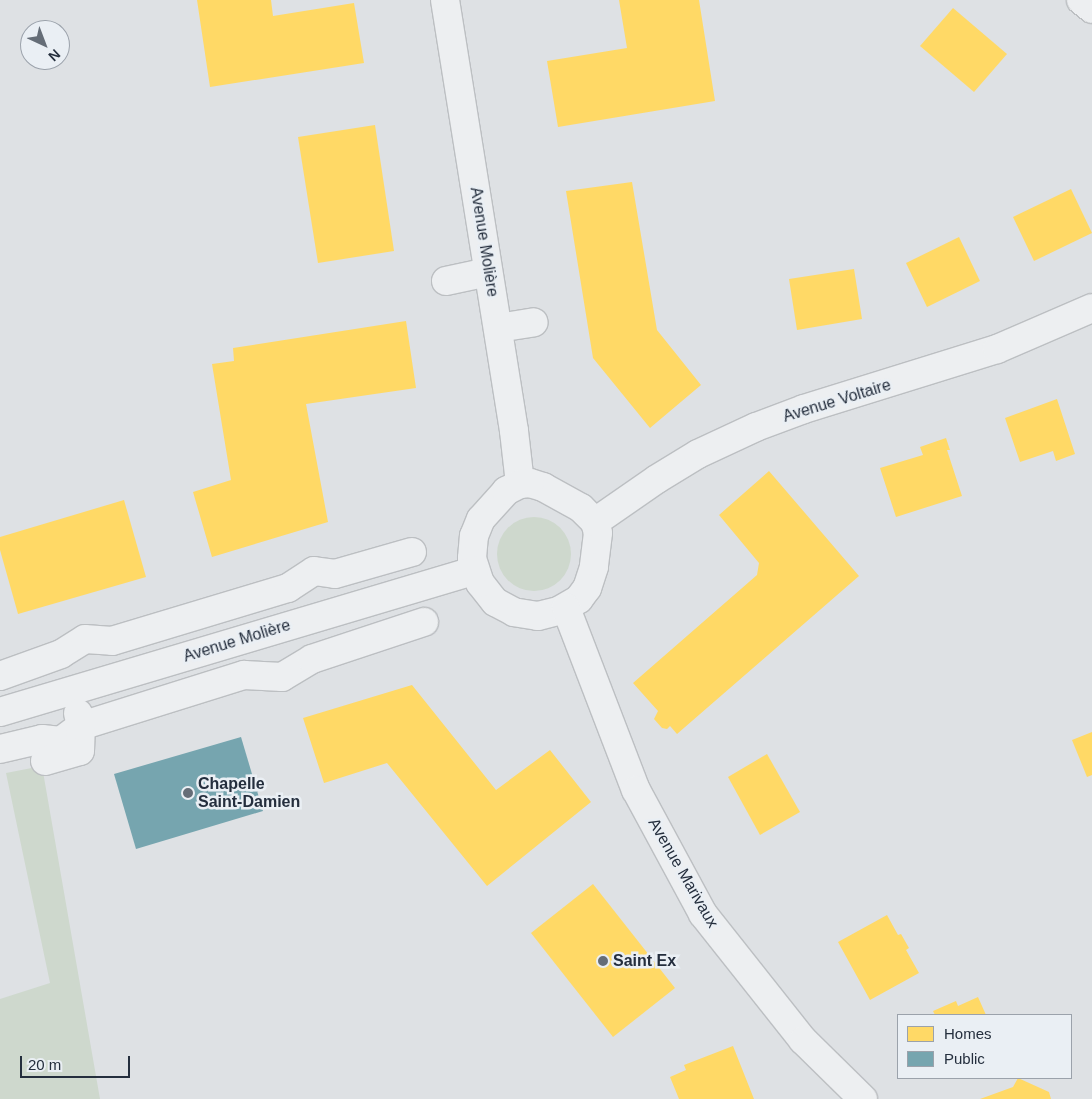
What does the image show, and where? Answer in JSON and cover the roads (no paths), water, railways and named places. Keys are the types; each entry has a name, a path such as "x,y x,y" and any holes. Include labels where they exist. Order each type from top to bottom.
{"street":[{"name":"Avenue Molière","path":"445,0 514,431 520,484"},
{"path":"1081,0 1092,9"},
{"path":"446,281 488,272"},
{"name":"Avenue Voltaire","path":"595,522 673,469 718,444 756,427 804,409 997,349 1092,308"},
{"path":"498,328 534,322"},
{"path":"530,483 543,487 581,508 595,522 598,533 594,567 587,588 579,599 566,608 538,616 514,612 495,602 480,583 474,571 472,548 481,519 506,491 520,484 530,483"},
{"path":"0,676 61,654 85,639 112,641 288,588 314,571 334,574 412,552"},
{"name":"Avenue Molière","path":"0,712 474,571"},
{"path":"288,588 312,659"},
{"name":"Avenue Marivaux","path":"566,608 636,790 703,914 803,1040 863,1099"},
{"path":"0,749 42,739 61,741 81,726 244,675 282,678 312,659 424,622"},
{"path":"45,762 80,751 81,726 61,654"}],"place":[{"name":"Chapelle Saint-Damien","path":"188,793"},
{"name":"Saint Ex","path":"603,961"}]}
